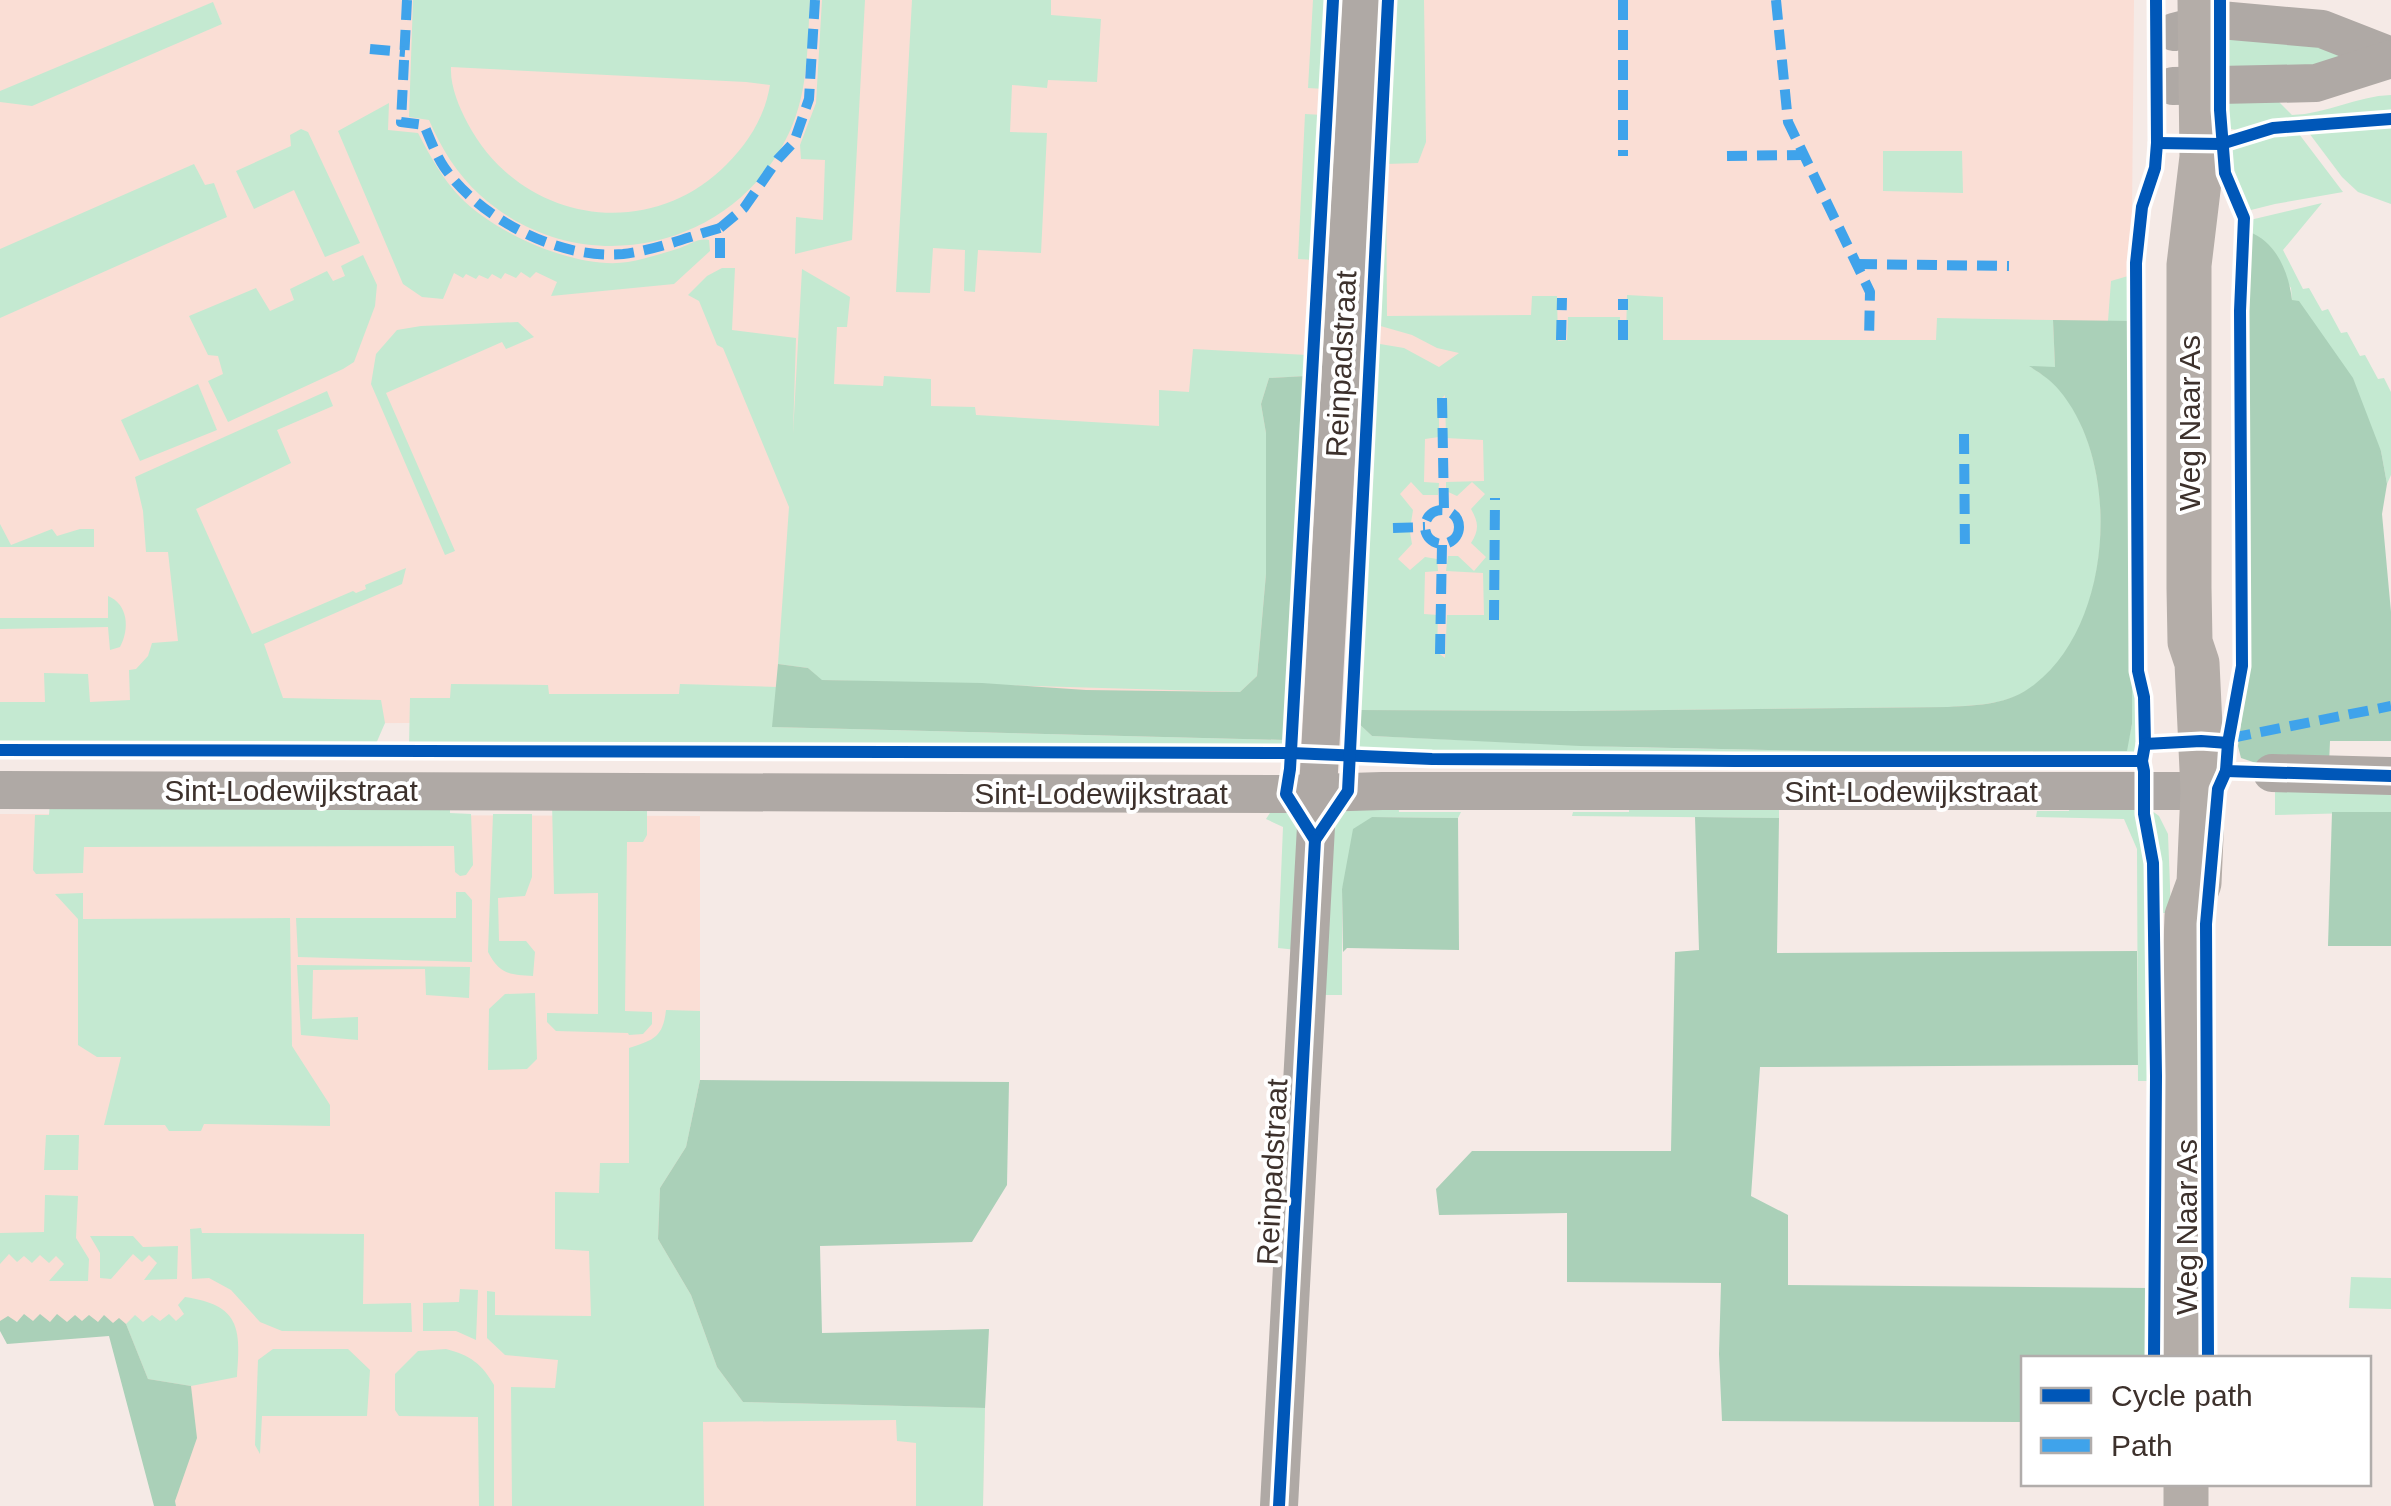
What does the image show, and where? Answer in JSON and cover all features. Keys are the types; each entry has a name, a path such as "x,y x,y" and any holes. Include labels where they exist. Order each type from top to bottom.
{"main road":[{"name":"Weg Naar As","path":"2186,1356 2187,916 2199,882 2189,791 2198,663 2190,642 2189,264 2175,156 2188,85 2187,14"}],"street":[{"name":"Reinpadstraat","path":"1279,1506 1361,0"},
{"path":"2187,14 2322,29 2391,58"},
{"path":"2188,85 2316,83 2391,58"},
{"path":"2272,773 2391,776"},
{"name":"Sint-Lodewijkstraat","path":"0,790 1317,794 1382,790 2189,791"}],"shaded area":[{"path":"0,0 1325,0 1285,740 408,723 0,725"},
{"path":"1395,0 2134,0 2132,724 1358,716"},
{"path":"0,814 700,816 700,1080 686,1147 743,1402 985,1408 983,1506 176,1506 148,1379 113,1323 0,1321"}],"green space":[{"path":"413,0 810,0 799,107 785,141 759,180 725,210 687,231 646,243 602,246 559,239 518,222 480,195 464,178 429,120 409,117","holes":["451,67 770,85 768,96 755,128 727,164 696,189 661,205 624,212 588,211 552,201 519,183 491,157 461,111"]},
{"path":"822,0 865,0 852,240 795,254 796,217 823,220 825,160 801,159 800,145 816,103"},
{"path":"912,0 1051,0 1051,15 1101,19 1097,82 1048,80 1047,88 1012,85 1010,132 1047,133 1041,253 978,250 975,292 964,291 965,250 933,248 930,293 896,292"},
{"path":"1313,0 1330,0 1325,89 1308,88"},
{"path":"1392,0 1424,0 1426,142 1418,163 1386,164"},
{"path":"213,2 222,24 32,106 0,102 0,91"},
{"path":"2227,35 2342,50 2343,61 2226,76"},
{"path":"2272,95 2292,115 2391,95 2391,113 2226,128 2226,105 2238,97"},
{"path":"389,103 388,130 418,133 460,197 516,236 562,255 608,263 641,259 701,240 709,240 710,251 674,284 551,296 557,282 536,272 530,278 521,272 516,278 505,273 501,279 492,274 488,279 466,274 463,278 454,273 443,299 422,297 403,284 338,131"},
{"path":"1305,114 1323,115 1315,260 1298,259"},
{"path":"2391,124 2391,204 2358,192 2306,129"},
{"path":"301,129 308,132 360,243 325,257 294,190 254,209 236,171 291,146 290,135"},
{"path":"2296,130 2343,192 2247,211 2229,173 2228,146"},
{"path":"1883,151 1962,151 1963,193 1883,191"},
{"path":"194,164 205,185 214,183 227,217 0,318 0,249"},
{"path":"1386,166 1387,316 1531,315 1532,296 1557,296 1558,341 1567,340 1568,317 1620,317 1619,340 1626,340 1627,295 1663,297 1663,340 1936,340 1937,318 2053,320 2055,367 2031,367 2058,387 2080,423 2093,460 2100,501 2094,585 2081,624 2061,658 2035,685 2015,697 1983,704 1575,711 1357,710 1374,343 1404,348 1439,367 1459,353 1377,325","holes":["1445,395 1446,438 1483,440 1484,481 1446,482 1446,491 1457,496 1472,482 1485,494 1471,509 1477,526 1471,543 1486,557 1474,571 1458,556 1448,556 1446,571 1483,573 1484,615 1447,615 1445,658 1437,652 1438,615 1424,614 1425,572 1438,571 1437,559 1425,557 1410,570 1398,559 1412,544 1410,532 1393,532 1394,523 1411,523 1413,510 1400,494 1411,482 1423,495 1438,495 1439,483 1424,482 1425,439 1439,437 1439,401"]},
{"path":"2322,203 2283,250 2303,289 2309,288 2322,311 2328,309 2341,333 2347,332 2360,356 2365,355 2378,379 2384,378 2391,392 2391,475 2387,484 2381,451 2292,300 2291,288 2249,232 2250,220"},
{"path":"2249,232 2274,250 2288,279 2292,300 2299,301 2353,378 2381,451 2387,484 2382,514 2391,612 2391,741 2330,741 2329,764 2259,764 2241,758 2238,746 2249,663"},
{"path":"363,255 377,285 375,306 354,362 228,422 208,381 223,374 218,356 208,355 189,316 256,288 270,311 294,300 290,289 327,271 333,281 345,276 341,266"},
{"path":"722,268 735,268 732,330 796,338 793,434 802,269 850,297 847,327 837,327 834,384 883,386 884,376 931,379 931,406 975,407 976,415 1159,426 1159,390 1189,392 1193,349 1307,355 1306,376 1269,378 1261,404 1266,433 1266,574 1257,676 1240,692 821,680 808,668 778,664 789,507 723,348 717,345 699,301 688,295 707,276"},
{"path":"2133,276 2134,321 2108,321 2111,281"},
{"path":"2053,320 2134,321 2132,724 2127,751 1913,753 1580,746 1372,736 1356,721 1357,710 1971,706 1994,703 2025,691 2061,657 2081,623 2100,542 2100,500 2093,459 2079,421 2056,386 2029,366 2055,367"},
{"path":"518,322 534,337 506,349 502,342 386,393 455,551 445,555 371,384 376,354 397,330"},
{"path":"1306,376 1285,740 772,727 778,664 808,668 822,680 1240,692 1257,676 1266,574 1266,433 1261,404 1269,378"},
{"path":"198,384 217,430 140,461 121,420"},
{"path":"327,391 333,406 277,430 291,463 196,509 252,634 366,589 365,585 406,568 402,584 264,644 283,698 381,700 385,723 375,746 0,744 0,702 45,702 44,673 88,674 90,702 130,700 129,670 136,669 148,656 152,643 178,641 168,552 146,552 135,477"},
{"path":"0,524 11,545 52,529 57,536 94,529 94,547 0,547"},
{"path":"108,596 120,605 125,618 120,647 110,650 108,627 0,629 0,618 108,618"},
{"path":"2132,670 2140,701 2137,755 1436,755 1361,750 1355,737 1356,721 1372,736 1622,747 1913,753 2126,751 2132,724"},
{"path":"451,684 548,685 549,694 679,694 680,684 777,687 773,727 1285,740 1283,746 1251,747 409,746 410,698 450,698"},
{"path":"2275,791 2391,791 2391,812 2275,815"},
{"path":"50,801 450,802 450,813 471,814 473,865 466,875 455,872 454,846 84,847 83,873 36,874 35,815 49,815"},
{"path":"1398,801 1399,812 1461,812 1458,818 1372,817 1342,889 1342,995 1320,995 1329,832 1350,808"},
{"path":"1629,801 1779,801 1779,818 1572,816 1573,812 1629,812"},
{"path":"552,802 647,802 647,835 643,842 627,842 625,1011 652,1012 652,1024 643,1034 556,1031 547,1022 547,1013 598,1014 598,893 554,894"},
{"path":"2070,802 2139,805 2149,865 2150,1081 2138,1081 2137,849 2124,819 2036,817 2037,811 2069,811"},
{"path":"1275,805 1299,823 1297,950 1278,948 1283,827 1266,819"},
{"path":"2148,808 2159,816 2168,834 2171,913 2159,913 2159,861"},
{"path":"2332,812 2391,812 2391,946 2328,946"},
{"path":"493,814 532,814 532,877 525,896 498,898 499,941 526,941 535,952 533,976 506,972 488,952"},
{"path":"1372,817 1458,818 1459,950 1347,948 1343,952 1342,889 1353,829"},
{"path":"1695,817 1779,818 1777,953 2137,951 2138,1065 1760,1067 1751,1196 1788,1215 1788,1285 2149,1288 2149,1356 2021,1356 2021,1422 1722,1421 1721,1283 1567,1282 1567,1213 1439,1215 1436,1189 1472,1151 1671,1151 1675,952 1699,950"},
{"path":"456,892 465,892 472,900 472,962 298,957 296,918 456,918"},
{"path":"83,893 83,919 290,918 292,1046 330,1105 330,1126 204,1124 201,1131 169,1131 165,1125 104,1125 121,1057 97,1057 78,1045 78,919 55,894"},
{"path":"297,965 470,967 469,998 426,995 425,969 313,970 312,1019 358,1017 358,1040 301,1035"},
{"path":"535,993 537,1059 527,1069 488,1070 489,1009 505,994"},
{"path":"666,1010 700,1011 700,1080 686,1147 660,1188 658,1239 691,1295 717,1367 743,1402 985,1408 983,1506 916,1506 916,1443 897,1441 896,1420 703,1422 704,1506 512,1506 511,1387 555,1388 558,1360 505,1355 487,1338 487,1291 495,1292 495,1315 591,1316 589,1251 555,1249 555,1192 599,1193 600,1163 629,1163 629,1048 655,1036"},
{"path":"700,1080 1009,1082 1007,1185 972,1242 820,1246 822,1333 989,1329 985,1408 743,1402 717,1367 691,1295 658,1239 660,1188 686,1147"},
{"path":"46,1135 79,1135 78,1170 44,1170"},
{"path":"45,1195 78,1196 76,1238 89,1259 88,1281 49,1281 64,1264 56,1256 49,1263 40,1255 32,1263 24,1256 17,1262 9,1254 0,1264 0,1233 44,1232"},
{"path":"201,1228 202,1233 364,1234 363,1304 411,1303 412,1332 282,1331 260,1322 231,1290 209,1278 192,1279 190,1229"},
{"path":"90,1236 133,1236 143,1247 178,1246 177,1279 144,1280 157,1263 149,1255 142,1262 133,1254 111,1279 100,1278 100,1253"},
{"path":"2351,1277 2391,1278 2391,1309 2349,1308"},
{"path":"460,1289 478,1290 476,1340 456,1331 423,1331 423,1303 459,1302"},
{"path":"185,1297 217,1306 233,1322 238,1345 237,1377 191,1386 148,1379 126,1324 135,1315 143,1322 152,1315 160,1321 169,1314 176,1321 184,1314 178,1305"},
{"path":"24,1314 33,1321 40,1314 50,1322 57,1314 67,1322 75,1315 82,1321 89,1315 98,1322 104,1315 113,1323 119,1318 126,1324 148,1379 191,1386 197,1438 176,1506 154,1506 109,1336 7,1344 0,1321 8,1316 17,1322"},
{"path":"273,1349 348,1349 370,1370 367,1416 262,1416 260,1454 255,1445 258,1360"},
{"path":"446,1349 474,1361 494,1385 494,1506 479,1506 478,1417 399,1416 395,1410 395,1374 418,1351"}],"marked path":[{"path":"407,0 401,122 424,125 444,167 478,203 548,243 598,254 648,250 720,228"},
{"path":"720,258 720,228 744,208 794,142 809,99 815,0"},
{"path":"1623,0 1623,156"},
{"path":"1776,0 1788,122 1870,292 1869,340"},
{"path":"370,49 405,52"},
{"path":"1727,156 1803,155"},
{"path":"1857,264 2009,266"},
{"path":"1561,340 1562,298"},
{"path":"1623,299 1623,340"},
{"path":"1442,398 1444,510"},
{"path":"1964,434 1965,553"},
{"path":"1494,620 1495,498"},
{"path":"1442,510 1454,515 1459,527 1454,539 1442,544 1430,539 1425,527 1430,515 1442,510"},
{"path":"1393,528 1425,527"},
{"path":"1440,654 1442,545"},
{"path":"2231,738 2391,706"}],"cycle path":[{"path":"1315,840 1286,794 1333,0"},
{"path":"1315,840 1348,791 1388,0"},
{"path":"2145,744 2144,697 2138,671 2136,263 2142,207 2155,168 2157,143 2156,0"},
{"path":"2220,0 2220,110 2225,173 2244,218 2240,311 2242,666 2226,771 2391,776"},
{"path":"2157,143 2221,144 2273,128 2391,119"},
{"path":"2154,1356 2153,863 2144,814 2142,761 2145,744 2228,743"},
{"path":"0,750 1291,753 1432,759 2142,761"},
{"path":"2208,1356 2206,924 2218,789 2226,771"},
{"path":"1279,1506 1315,840"}]}
